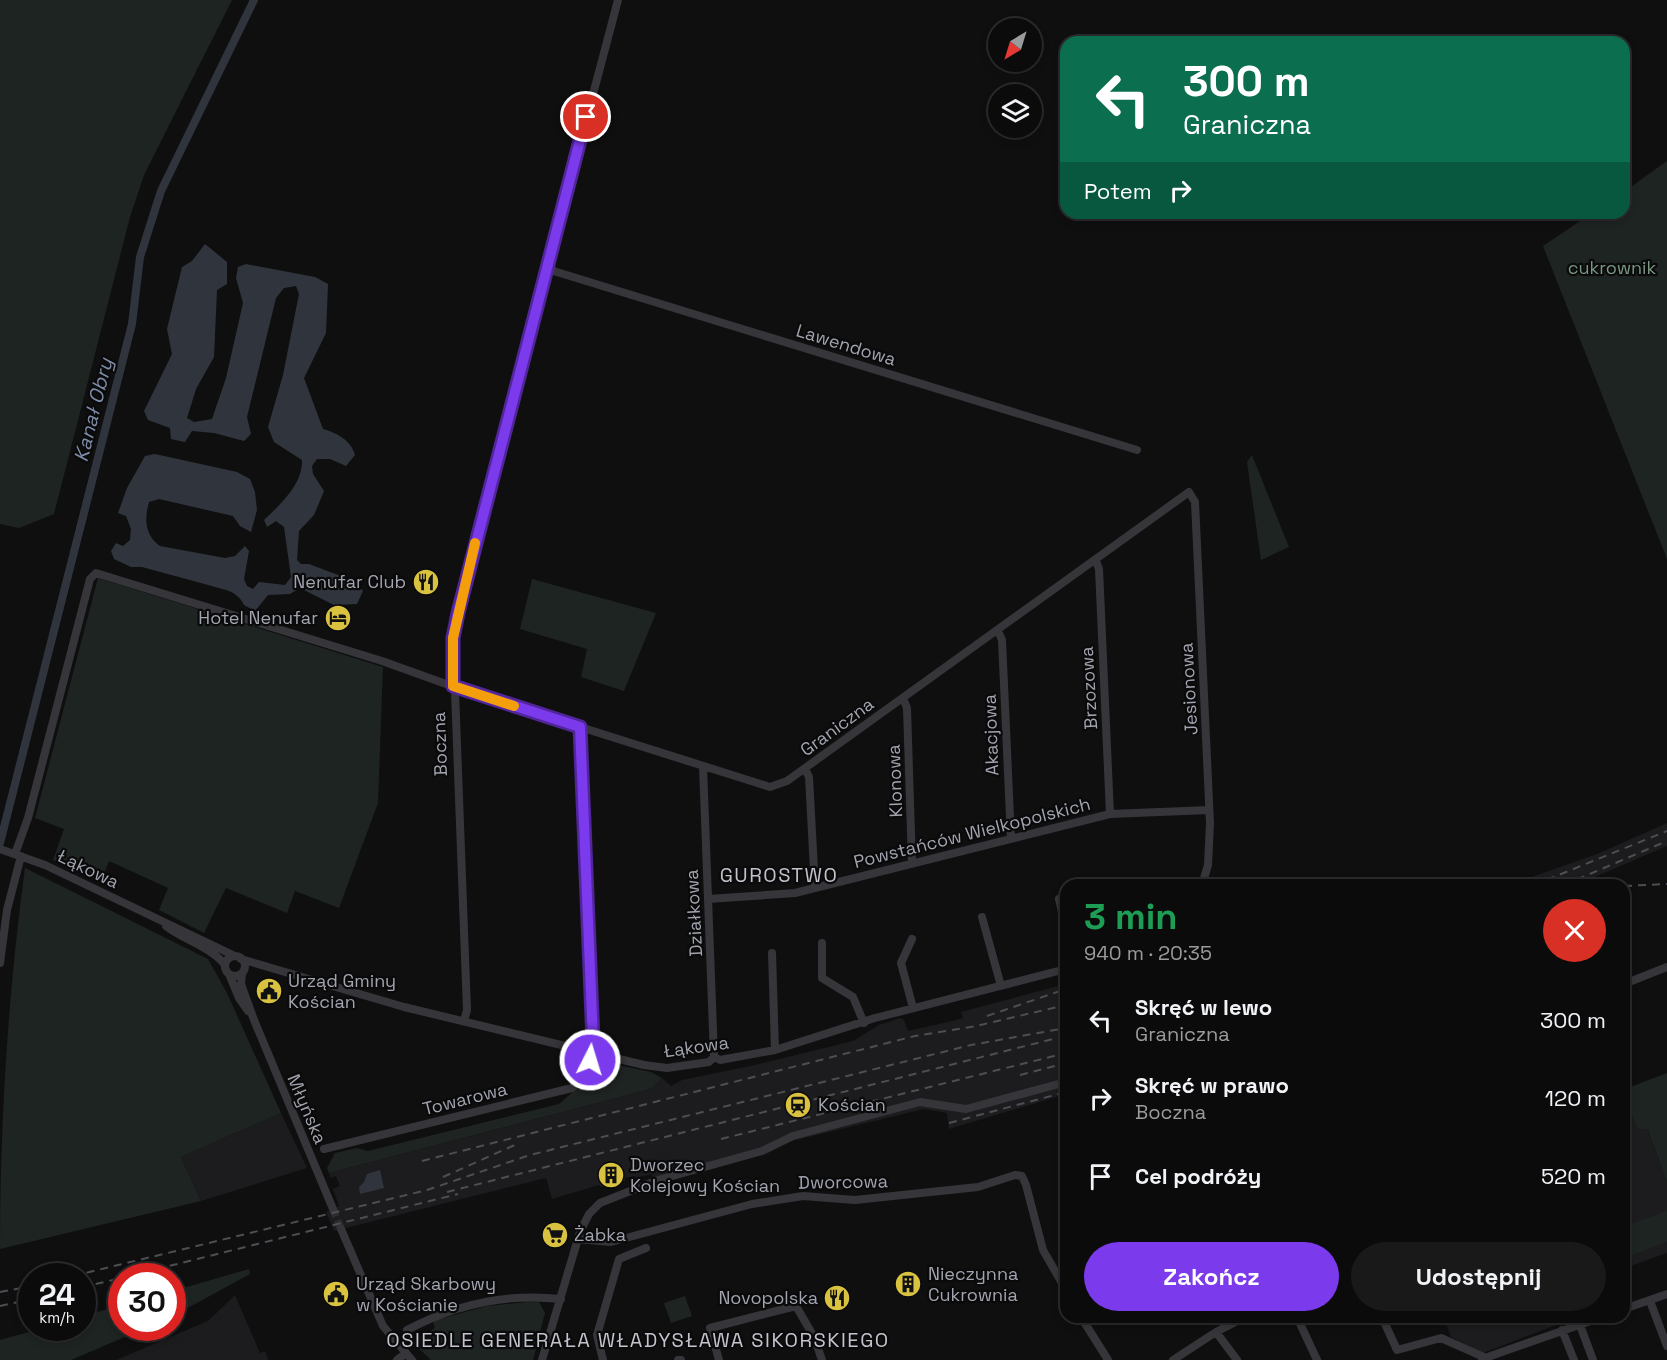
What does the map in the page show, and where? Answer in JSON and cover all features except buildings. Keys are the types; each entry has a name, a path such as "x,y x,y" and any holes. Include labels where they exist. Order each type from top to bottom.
{"street":[{"name":"Boczna","path":"464,1021 467,1010 453,686 453,638 618,0"},
{"name":"Lawendowa","path":"547,269 1137,450"},
{"name":"Graniczna","path":"16,854 28,818 90,579 96,573 382,661 453,686 770,787 787,782 1189,492"},
{"name":"Jesionowa","path":"1189,492 1195,502 1209,810 1209,852 1203,879"},
{"name":"Brzozowa","path":"1096,561 1099,569 1110,814"},
{"name":"Akacjowa","path":"998,631 1002,640 1011,839"},
{"name":"Klonowa","path":"903,698 907,708 912,864"},
{"name":"Towarowa","path":"324,1149 572,1088 585,1076 593,1041 580,727"},
{"name":"Działkowa","path":"703,766 714,1058"},
{"path":"805,769 809,777 815,888"},
{"name":"Powstańców Wielkopolskich","path":"708,899 772,896 815,888 1110,814 1209,810"},
{"name":"Łąkowa","path":"0,849 16,854 260,966 464,1021 657,1067 683,1066 709,1062 714,1058 775,1050 913,1008 1060,971"},
{"path":"0,963 16,854"},
{"path":"1059,899 1060,903"},
{"path":"982,917 1001,986"},
{"name":"Łąkowa","path":"160,921 180,937 210,952 225,965"},
{"path":"912,939 901,963 913,1008"},
{"path":"822,943 822,978 853,997 864,1023"},
{"path":"772,952 775,1050"},
{"path":"243,973 245,964 238,957 228,959 225,965 229,974 235,976 243,973 260,966"},
{"path":"1630,982 1667,967"},
{"name":"Młyńska","path":"243,973 241,984 254,1020 333,1209"},
{"name":"Młyńska","path":"229,974 238,998 254,1020"},
{"path":"542,1360 578,1239 586,1219 600,1203 658,1180 762,1151 793,1136 920,1102 966,1109 1060,1084"},
{"name":"Dworcowa","path":"578,1239 611,1242 752,1204 803,1196 855,1200 891,1197 978,1187 1015,1175 1022,1176 1026,1185 1043,1250 1060,1278"},
{"path":"341,1229 382,1326 412,1360"},
{"path":"603,1360 597,1335 619,1259 646,1248"},
{"path":"1630,1307 1667,1294"},
{"path":"407,1330 438,1315 488,1301 526,1296 561,1299"},
{"path":"1650,1301 1667,1346"},
{"path":"718,1360 710,1328 796,1306 814,1337 821,1357"},
{"path":"1085,1323 1108,1360"},
{"path":"1173,1360 1233,1323"},
{"path":"1300,1323 1317,1360"},
{"path":"1385,1323 1397,1350 1441,1338 1483,1359 1562,1330 1574,1323"},
{"path":"1579,1323 1593,1360"},
{"path":"1562,1330 1574,1360"},
{"path":"1216,1332 1237,1360"},
{"path":"397,1360 405,1354"}],"shaded area":[{"path":"205,244 227,262 227,284 217,290 214,357 196,389 187,418 194,422 212,419 226,378 243,303 236,278 238,267 246,264 315,277 328,284 326,333 304,378 323,429 343,438 355,455 346,466 330,459 317,459 312,466 313,474 324,491 314,515 299,531 297,560 301,564 309,564 354,581 363,591 357,604 334,605 300,588 290,594 268,595 255,611 244,605 237,596 229,591 142,567 131,567 114,559 111,551 116,543 123,546 130,540 131,529 126,516 118,513 127,488 145,456 155,454 237,472 250,479 255,492 257,510 251,532 240,526 233,516 159,499 149,502 146,515 147,527 155,542 160,546 225,558 235,556 245,546 249,551 244,579 247,586 253,589 259,582 285,585 291,577 284,527 276,521 267,527 264,520 295,486 301,469 302,460 274,442 268,427 283,375 299,294 296,286 284,288 276,298 247,417 251,434 244,441 214,433 192,431 185,442 171,439 170,428 148,420 144,411 172,354 167,329 182,267 192,261"},
{"path":"1667,823 1667,846 1590,879 1526,879 1597,854"},
{"path":"1060,986 1060,1096 949,1129 947,1113 924,1109 792,1141 766,1154 655,1185 652,1174 636,1178 635,1176 625,1178 625,1181 601,1187 599,1185 552,1199 546,1178 334,1231 326,1212 339,1206 333,1189 340,1186 336,1176 331,1178 329,1173 651,1089 662,1078 671,1086 682,1080 853,1041 879,1025 900,1018 904,1020 908,1031 963,1018 961,1012"},
{"path":"1630,1110 1637,1129 1648,1130 1667,1182 1667,1253 1630,1266"},
{"path":"281,1113 307,1168 201,1201 181,1157"},
{"path":"380,1170 384,1188 360,1194 359,1187 367,1174"},
{"path":"235,1295 260,1353 265,1351 268,1360 116,1360 161,1341 186,1341 186,1330 208,1321"},
{"path":"1446,1323 1561,1323 1483,1353 1451,1337"}],"green space":[{"path":"0,0 232,0 144,175 130,217 54,514 19,528 0,524"},
{"name":"cukrownik","path":"1667,161 1667,559 1543,246 1583,219 1630,219 1630,187"},
{"path":"1252,455 1289,547 1261,560 1247,462"},
{"path":"98,578 383,667 378,803 339,908 295,891 287,913 226,888 204,933 159,910 168,888 109,861 101,882 53,860 64,829 35,818"},
{"path":"532,579 656,613 624,691 581,677 587,649 520,629"},
{"path":"25,868 208,959 227,993 281,1113 181,1157 201,1201 0,1249 6,1058"},
{"path":"594,1060 651,1072 662,1078 651,1089 329,1173 327,1168 335,1153 357,1148 368,1151 559,1104 589,1078"},
{"path":"1667,1073 1667,1182 1648,1130 1637,1129 1630,1110 1630,1087"},
{"path":"1667,1211 1667,1242 1630,1256 1630,1224"},
{"path":"249,1269 250,1274 186,1309 186,1287"},
{"path":"685,1296 692,1316 671,1323 664,1303"},
{"path":"539,1302 545,1313 533,1360 431,1360 411,1341 435,1328 433,1321 487,1306"},
{"path":"108,1309 108,1341 116,1341 71,1360 0,1360 0,1340 18,1335 18,1341 96,1341 96,1312"}],"waterway":[{"name":"Kanał Obry","path":"0,843 132,324 140,257 161,191 254,0"}],"tunnel":[{"path":"333,1209 341,1229"}],"railway":[{"path":"1549,879 1667,831"},
{"path":"1578,879 1667,841"},
{"path":"1630,886 1667,884"},
{"path":"987,1016 1060,991"},
{"path":"422,1161 915,1036 976,1026 1060,1006"},
{"path":"96,1270 427,1190 530,1155 971,1045 1060,1029"},
{"path":"447,1192 1057,1038"},
{"path":"721,1139 1060,1054"},
{"path":"1020,1075 1060,1065"},
{"path":"949,1123 1060,1094"},
{"path":"443,1177 517,1144"},
{"path":"181,1263 458,1194"},
{"path":"96,1284 108,1281"},
{"path":"0,1292 18,1289"},
{"path":"0,1306 18,1302"}],"slow traffic":[{"path":"475,543 453,638 453,686 514,706"}],"place":[{"name":"Nenufar Club","path":"426,582"},
{"name":"Hotel Nenufar","path":"338,618"},
{"name":"Urząd Gminy Kościan","path":"269,991"},
{"name":"Kościan","path":"798,1105"},
{"name":"Dworzec Kolejowy Kościan","path":"611,1175"},
{"name":"Żabka","path":"555,1235"},
{"name":"Nieczynna Cukrownia","path":"908,1284"},
{"name":"Urząd Skarbowy w Kościanie","path":"336,1294"},
{"name":"Novopolska","path":"837,1298"}],"district":[{"name":"GUROSTWO","path":"779,875"},
{"name":"OSIEDLE GENERAŁA WŁADYSŁAWA SIKORSKIEGO","path":"638,1340"}],"route":[{"path":"586,117 458,613 452,657 453,686 580,727 593,1041 590,1060"}]}
